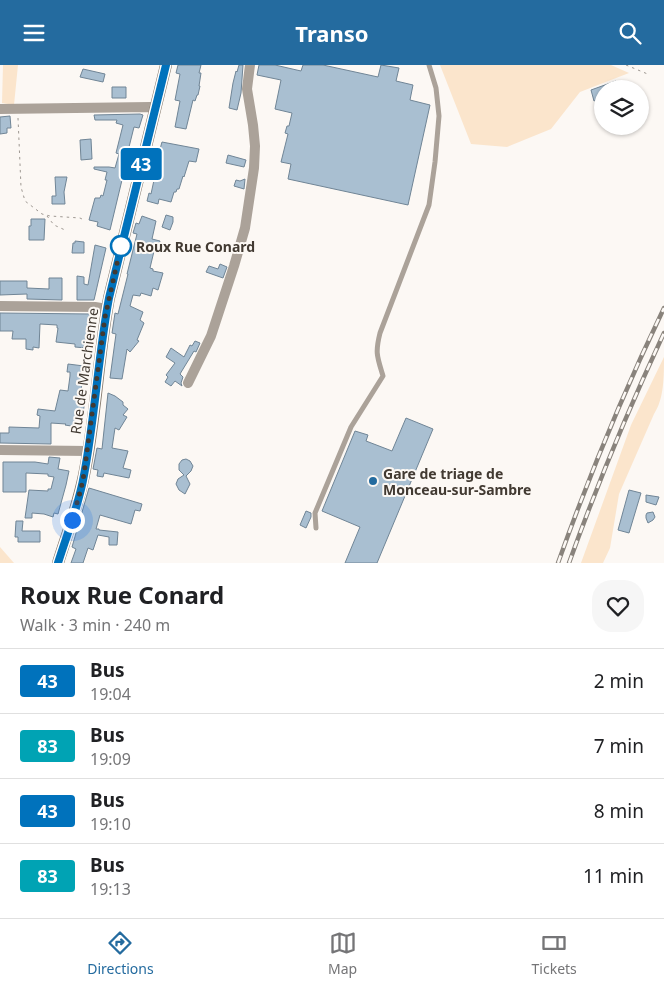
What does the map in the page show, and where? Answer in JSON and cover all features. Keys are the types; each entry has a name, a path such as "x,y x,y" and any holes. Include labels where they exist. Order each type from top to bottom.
{"main road":[{"name":"Rue de Marchienne","path":"58,563 81,489 107,309 166,65"}],"street":[{"path":"188,383 211,337 245,228 254,168 255,146 247,89 250,65"},
{"path":"0,109 155,108"},
{"path":"0,306 95,307 107,309"},
{"path":"0,450 88,451"}],"lane":[{"path":"316,529 314,513 351,427 383,376 376,348 380,333 429,205 439,117 436,88 429,65"}],"path":[{"path":"626,65 650,75"},
{"path":"18,110 21,187 25,201 42,214 84,220"},
{"path":"46,215 54,225 65,230"}],"shaded area":[{"path":"3,65 18,65 14,105 2,103"},
{"path":"440,65 611,65 629,73 611,80 594,80 594,87 580,92 551,129 507,147 471,144"},
{"path":"664,357 662,395 619,494 610,548 603,563 581,563 631,425"},
{"path":"0,547 14,563 0,563"}],"building":[{"path":"178,65 201,65 198,95 195,101 193,100 186,129 175,127 180,101 175,100 180,74 176,73"},
{"path":"239,65 243,65 241,93 237,110 229,108 233,83"},
{"path":"259,65 275,65 301,71 303,65 323,65 378,77 381,65 399,68 396,81 413,85 410,100 430,105 408,205 288,179 291,164 281,162 288,134 285,133 292,113 275,109 281,80 257,75"},
{"path":"83,69 105,74 103,82 80,77"},
{"path":"112,87 126,87 126,98 112,98"},
{"path":"594,89 594,101 591,90"},
{"path":"94,115 143,115 139,128 134,127 129,147 126,166 130,167 127,181 122,180 110,230 97,226 98,222 89,220 95,198 103,196 107,172 94,169 94,167 115,168 119,154 116,153 123,125 116,123 117,120 95,120"},
{"path":"10,116 11,128 7,128 7,133 0,134 0,117"},
{"path":"91,139 92,159 81,160 80,140"},
{"path":"162,142 199,149 196,162 189,161 179,189 174,192 171,202 159,199 158,204 147,201 149,193 151,194"},
{"path":"228,155 246,160 244,167 226,163"},
{"path":"55,177 67,177 64,192 65,204 52,204 52,196 56,196"},
{"path":"245,179 244,189 234,186 236,180"},
{"path":"166,215 173,217 170,230 162,227"},
{"path":"142,216 156,221 152,239 160,241 158,248 155,247 150,268 153,271 163,273 158,290 153,288 151,296 141,293 140,296 133,295 130,306 143,312 140,320 144,323 137,340 139,341 130,352 127,349 122,379 110,378 116,334 112,333 115,313 118,314 137,234 133,233 136,223 139,224"},
{"path":"31,219 45,219 44,240 29,240"},
{"path":"75,241 84,242 84,253 72,253"},
{"path":"95,245 106,248 94,300 77,300 77,276 84,277 84,284 88,285"},
{"path":"220,264 227,267 223,278 206,272 209,266 218,269"},
{"path":"49,278 62,278 62,300 27,299 27,294 0,295 0,281 27,281 27,288 49,289"},
{"path":"0,313 91,314 86,348 75,347 75,344 56,342 57,325 40,324 39,348 33,347 33,350 26,349 26,339 12,339 13,331 0,331"},
{"path":"195,341 200,343 196,352 194,351 180,374 183,377 182,386 175,381 171,386 165,382 168,377 166,375 175,363 166,357 171,348 184,357 190,345 192,346"},
{"path":"68,364 84,366 81,391 86,392 83,414 79,413 77,427 51,423 51,444 0,443 0,433 9,433 9,427 39,428 40,416 37,415 38,409 55,411 60,390 68,391 70,372 67,372"},
{"path":"108,393 123,402 123,405 128,409 123,415 127,417 119,430 115,428 112,448 128,451 123,468 131,470 129,478 104,473 103,477 97,476 98,470 93,469 97,448 102,449"},
{"name":"Gare de triage de Monceau-sur-Sambre","path":"406,418 433,429 377,563 345,563 360,527 322,511 355,431 368,435 366,441 392,451"},
{"path":"49,457 60,458 58,469 69,471 58,514 54,513 53,517 32,513 32,518 25,518 29,490 48,491 48,489 51,489 54,477 48,476 48,474 26,473 26,492 3,492 3,462 48,464"},
{"path":"186,459 193,466 186,476 190,484 185,494 179,490 176,484 178,479 184,475 179,470 179,464 182,460"},
{"path":"89,488 142,504 140,511 135,510 131,524 100,515 96,529 118,532 117,545 109,545 109,537 98,535 93,550 88,548 83,563 71,563 76,549 72,547"},
{"path":"629,490 641,493 629,533 618,530"},
{"path":"646,495 659,497 656,505 646,502"},
{"path":"306,511 311,513 311,517 306,528 300,525"},
{"path":"653,512 655,517 648,523 646,515"},
{"path":"16,521 23,521 22,531 40,531 40,542 18,542 18,537 15,537"}],"railway":[{"path":"558,563 608,434 664,308"},
{"path":"569,563 614,447 664,333"}],"bus line":[{"name":"43","path":"58,563 82,484 109,298 166,65"}],"place":[{"name":"Roux Rue Conard","path":"121,246"},
{"name":"Gare de triage de Monceau-sur-Sambre","path":"373,481"}],"route":[{"path":"72,520 84,474 105,317 122,241 121,246"}]}
